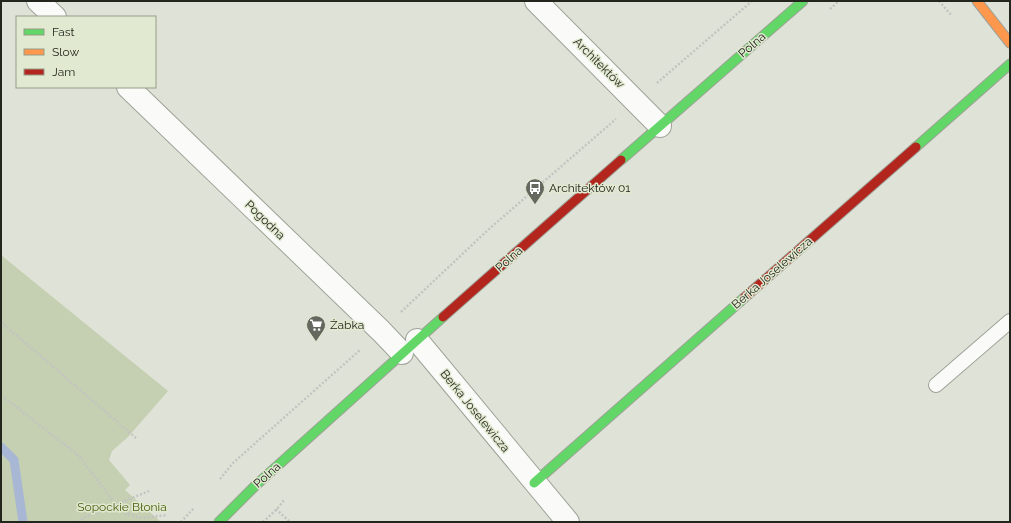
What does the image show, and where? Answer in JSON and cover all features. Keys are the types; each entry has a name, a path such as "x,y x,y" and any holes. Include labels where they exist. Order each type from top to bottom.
{"street":[{"path":"38,1 54,16"},
{"name":"Architektów","path":"536,1 637,101 660,126"},
{"name":"Polna","path":"219,522 255,486 409,347 803,1"},
{"path":"977,1 1010,42"},
{"name":"Berka Joselewicza","path":"534,483 1010,64"},
{"name":"Pogodna","path":"129,88 381,331 409,347"},
{"name":"Berka Joselewicza","path":"409,347 568,522"}],"lane":[{"path":"936,386 1010,321"}],"path":[{"path":"233,463 381,331 489,229 752,1"},
{"path":"1,322 136,438"},
{"path":"1,395 79,456 116,505 126,514 142,518 167,515"},
{"path":"78,522 83,518 149,491"},
{"path":"263,522 277,509 290,522"}],"green space":[{"name":"Sopockie Błonia","path":"1,255 168,391 128,437 112,451 109,460 130,485 125,490 161,522 1,522"}],"waterway":[{"path":"1,447 14,460 23,522"}],"traffic: fast":[{"path":"621,160 803,1"},
{"path":"916,147 1010,64"},
{"path":"534,483 744,298"},
{"path":"219,522 255,486 443,317"}],"traffic: slow":[{"path":"977,1 1010,43"}],"traffic: jam":[{"path":"744,298 916,147"},
{"path":"443,317 621,160"}],"place":[{"name":"Architektów 01","path":"535,205"},
{"name":"Żabka","path":"316,342"}]}
